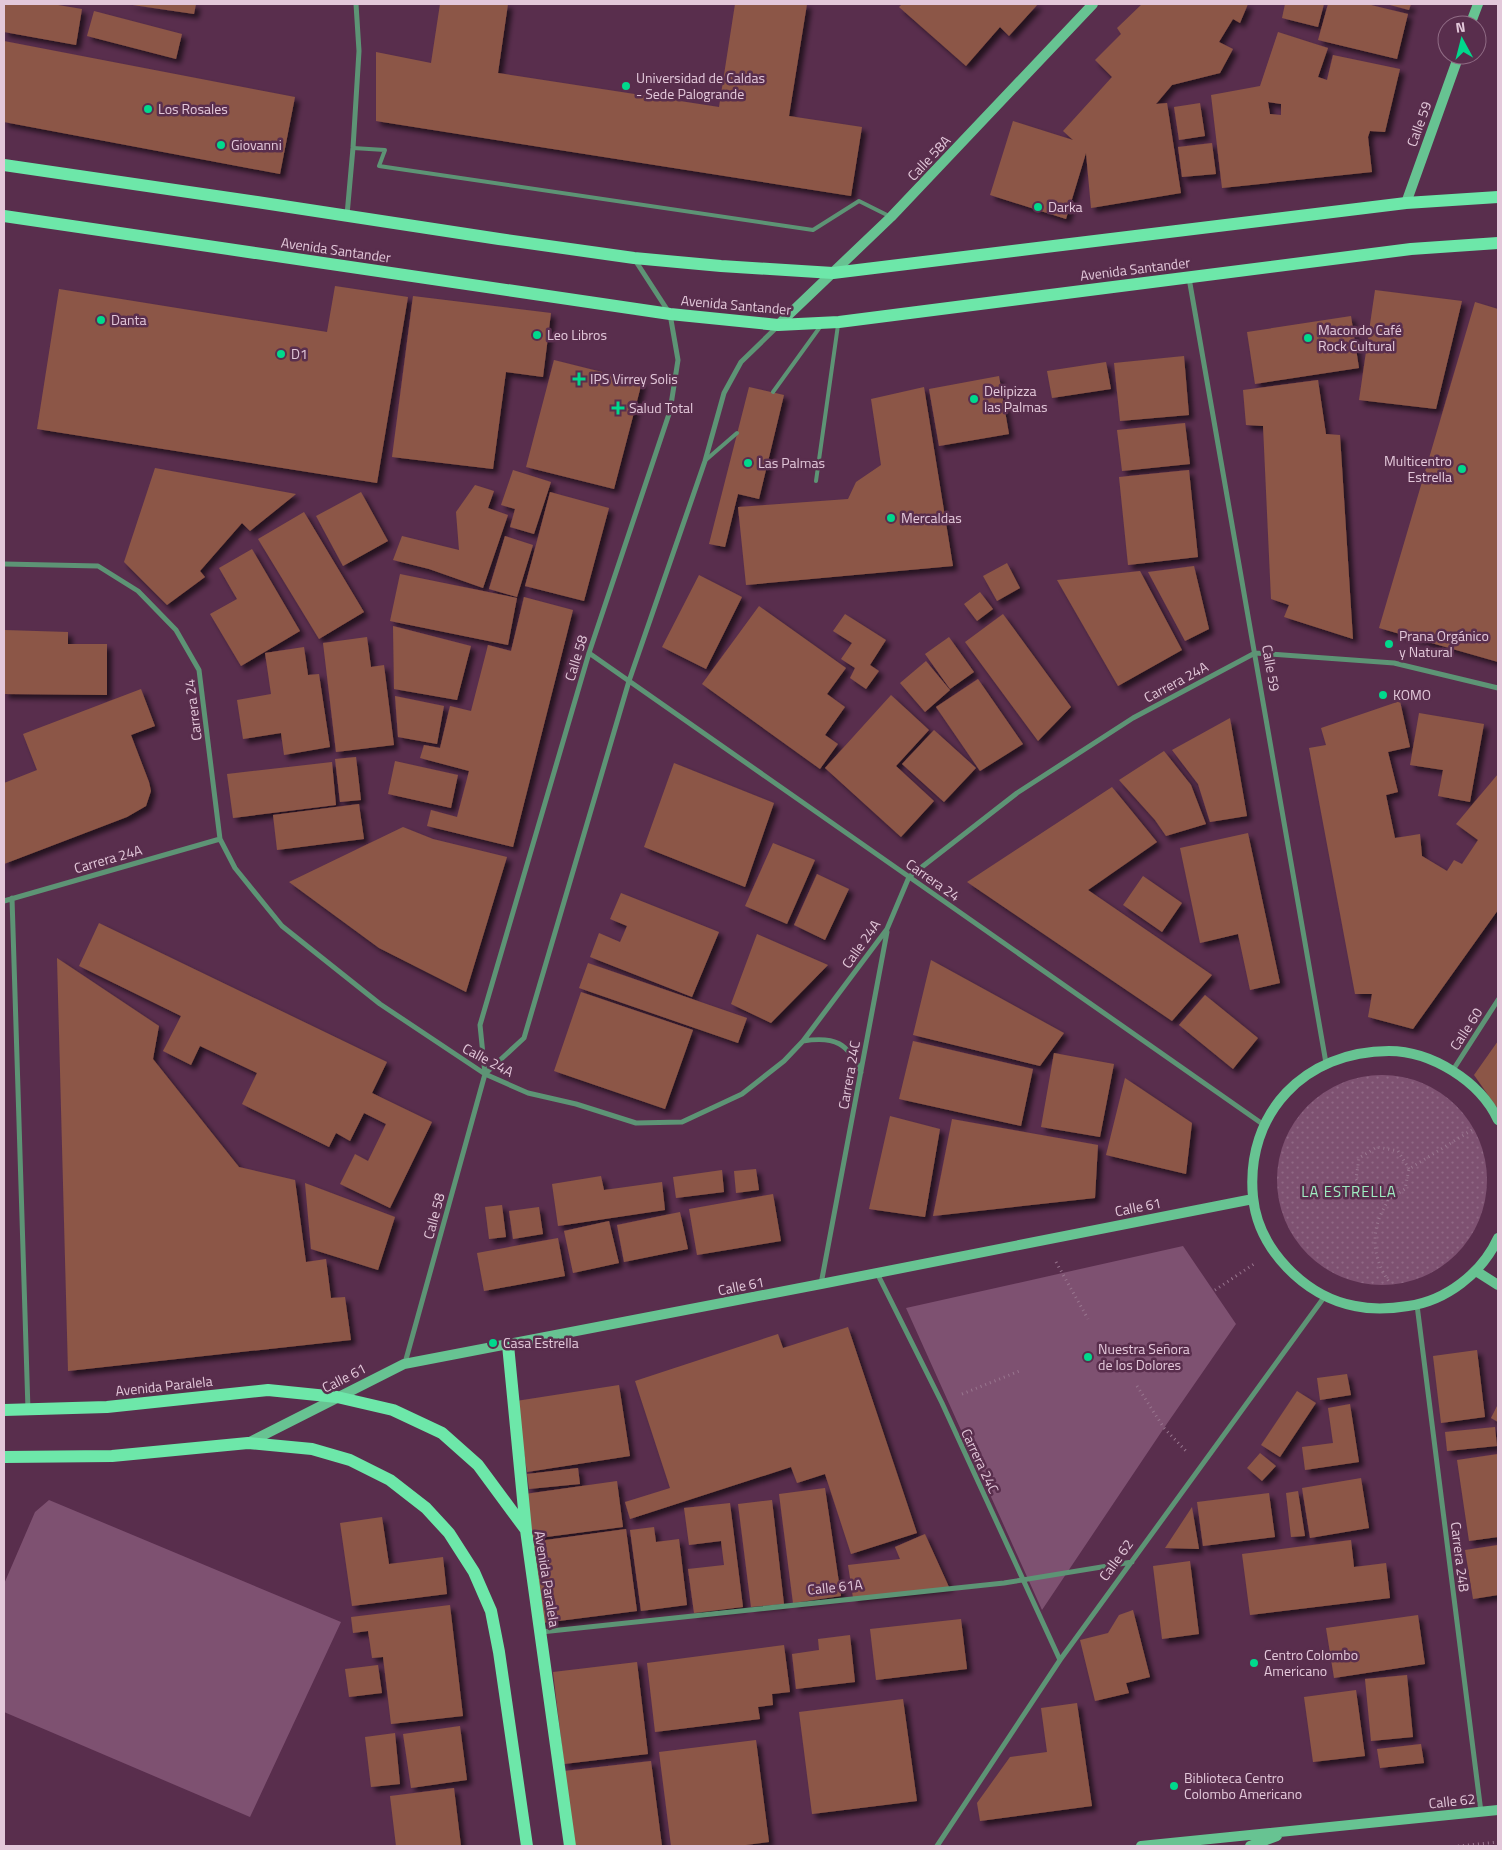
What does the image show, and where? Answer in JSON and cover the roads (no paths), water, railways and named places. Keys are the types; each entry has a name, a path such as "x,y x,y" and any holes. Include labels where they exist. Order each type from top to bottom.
{"main road":[{"path":"4,165 347,215 499,240 634,258 833,273 1406,203 1498,197"},
{"name":"Avenida Santander","path":"4,219 670,314 778,325 823,324 1411,249 1498,243"},
{"path":"508,1345 526,1530"},
{"name":"Avenida Paralela","path":"4,1410 107,1408 268,1390 337,1397 393,1410 442,1433 478,1465 526,1530 570,1846"},
{"path":"4,1457 112,1456 248,1443 312,1449 350,1460 390,1480 426,1508 449,1533 474,1572 491,1611 500,1652 527,1846"}],"street":[{"path":"347,215 360,51 356,4"},
{"name":"Calle 58A","path":"778,325 891,217 1093,4"},
{"name":"Calle 59","path":"1406,203 1455,65"},
{"name":"Calle 58","path":"404,1364 484,1074 480,1025 589,653 670,411 678,360 670,314 634,258"},
{"name":"Calle 59","path":"1189,278 1326,1063"},
{"path":"484,1074 524,1038 629,681 705,461 724,393 741,362 778,325"},
{"name":"Carrera 24","path":"4,564 98,566 138,591 176,630 200,670 220,839"},
{"name":"Carrera 24","path":"589,653 1264,1126"},
{"path":"1255,653 1394,663 1498,688"},
{"name":"Carrera 24A","path":"909,877 1017,793 1108,734 1133,718 1255,653"},
{"name":"Carrera 24A","path":"4,901 220,839"},
{"name":"Calle 24A","path":"220,839 235,868 282,926 380,1004 484,1074 528,1093 576,1104 636,1123 682,1122 742,1094 784,1061 803,1042 887,929 909,877"},
{"path":"12,898 28,1410"},
{"name":"Carrera 24C","path":"822,1284 887,929"},
{"name":"Calle 60","path":"1453,1070 1498,1000"},
{"path":"803,1042 821,1039 839,1043 854,1056 861,1073"},
{"path":"1497,1118 1477,1090 1453,1070 1423,1056 1390,1050 1358,1053 1326,1063 1301,1079 1280,1100 1264,1126 1256,1149 1253,1173 1253,1199 1260,1226 1273,1251 1296,1277 1326,1296 1355,1306 1386,1309 1417,1305 1450,1291 1476,1271 1498,1238"},
{"name":"Calle 61","path":"248,1443 404,1364 1253,1199"},
{"path":"1476,1271 1498,1285"},
{"name":"Carrera 24C","path":"876,1272 942,1403 1060,1660"},
{"name":"Calle 62","path":"937,1846 1060,1660 1326,1296"},
{"name":"Carrera 24B","path":"1417,1305 1481,1812"},
{"name":"Calle 61A","path":"541,1632 1023,1581 1132,1562"},
{"name":"Calle 62","path":"1142,1846 1498,1810"},
{"name":"Calle 62","path":"1250,1846 1289,1831"}],"lane":[{"path":"353,148 385,150 379,166 812,230 859,202 891,217"},
{"path":"816,481 839,322"},
{"path":"774,392 823,324"},
{"path":"705,461 737,433"}],"place":[{"name":"Universidad de Caldas - Sede Palogrande","path":"626,86"},
{"name":"Los Rosales","path":"148,109"},
{"name":"Giovanni","path":"221,145"},
{"name":"Darka","path":"1038,207"},
{"name":"Danta","path":"101,320"},
{"name":"Leo Libros","path":"537,335"},
{"name":"Macondo Café Rock Cultural","path":"1308,338"},
{"name":"D1","path":"281,354"},
{"name":"IPS Virrey Solis","path":"579,379"},
{"name":"Delipizza las Palmas","path":"974,399"},
{"name":"Salud Total","path":"618,408"},
{"name":"Las Palmas","path":"748,463"},
{"name":"Multicentro Estrella","path":"1462,469"},
{"name":"Mercaldas","path":"891,518"},
{"name":"Prana Orgánico y Natural","path":"1389,644"},
{"name":"KOMO","path":"1383,695"},
{"name":"Casa Estrella","path":"493,1343"},
{"name":"Nuestra Señora de los Dolores","path":"1088,1357"},
{"name":"Centro Colombo Americano","path":"1254,1663"},
{"name":"Biblioteca Centro Colombo Americano","path":"1174,1786"}],"district":[{"name":"LA ESTRELLA","path":"1349,1192"}]}
